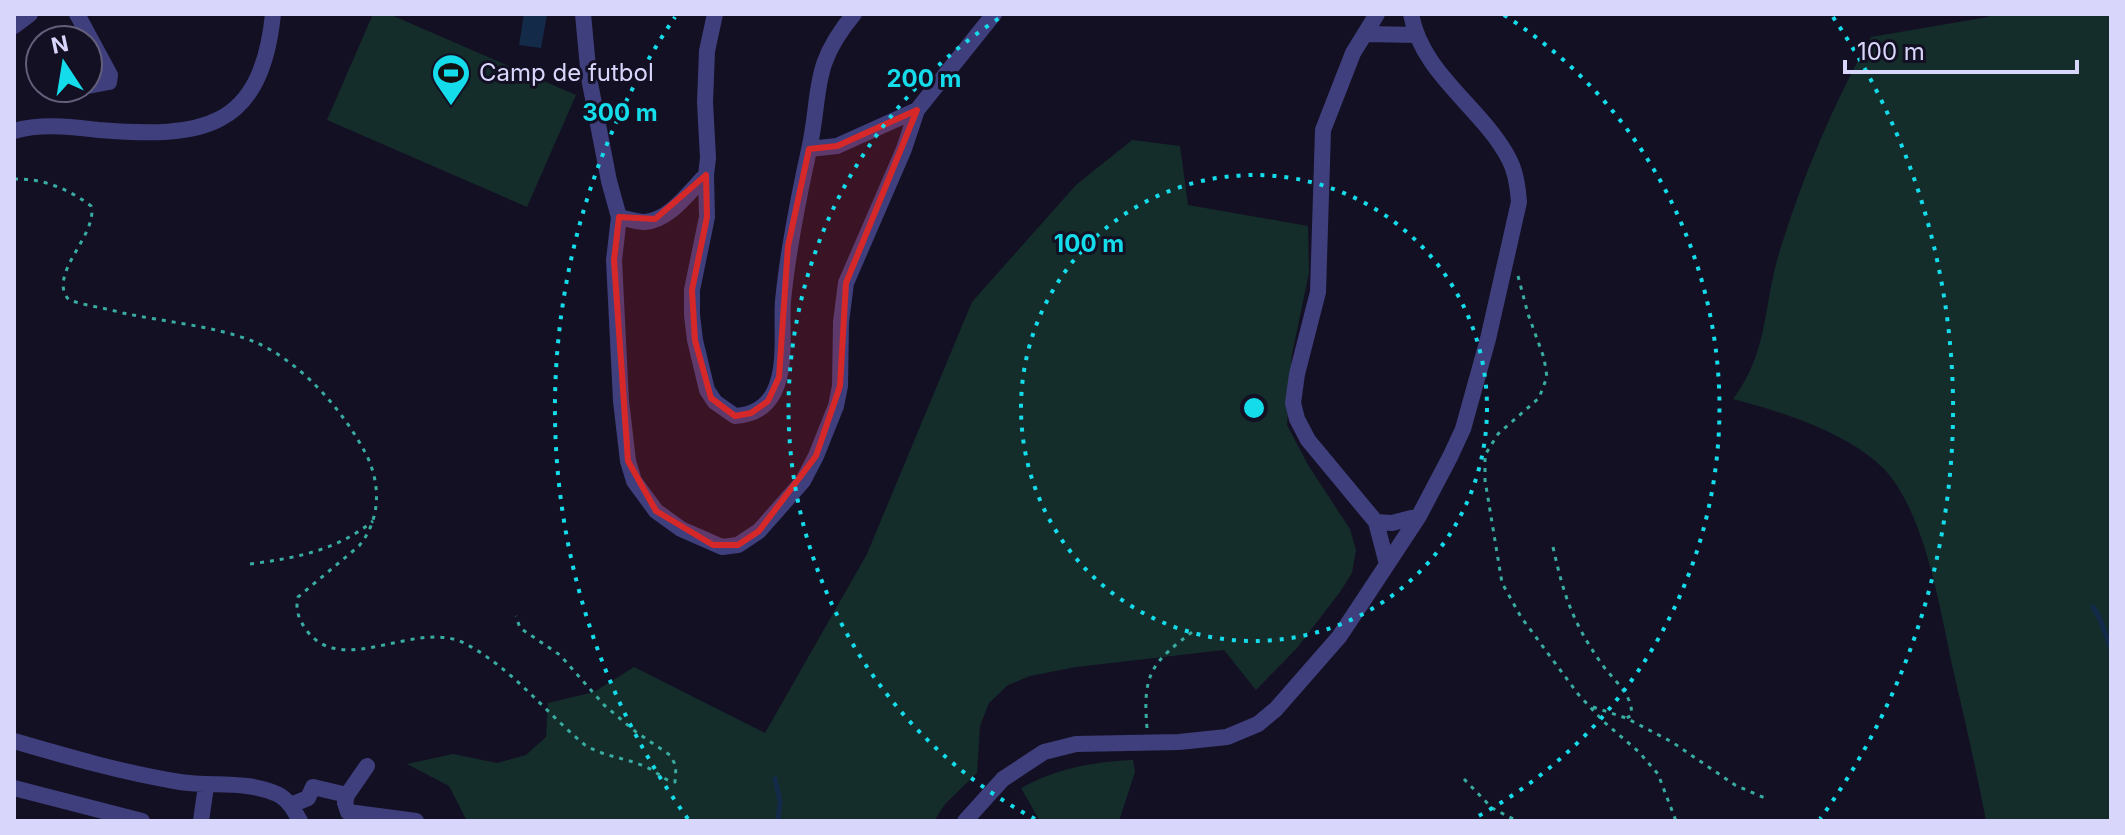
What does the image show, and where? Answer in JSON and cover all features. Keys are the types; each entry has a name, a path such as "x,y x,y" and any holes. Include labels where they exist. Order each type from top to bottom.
{"street":[{"path":"14,26 30,14"},
{"path":"14,131 53,126 171,133 217,122 236,108 258,76 273,14"},
{"path":"583,14 589,78 619,217 614,260 621,401 623,435 634,481 656,511 681,529 722,547 738,545 759,531 803,481 816,456 836,406 840,386 841,322 846,283 904,149 917,110 994,14"},
{"path":"715,14 707,51 707,217 692,290 695,340 711,398 735,416 760,409 768,401 779,377 788,246 809,149 823,62 842,28 854,14"},
{"path":"1377,14 1353,53 1323,130 1318,292 1297,374 1293,403 1308,440 1376,522 1387,564"},
{"path":"965,821 1003,779 1044,752 1076,744 1227,737 1247,730 1266,718 1339,637 1419,516 1463,429 1519,202 1510,160 1423,50 1411,14"},
{"path":"1367,34 1417,35"},
{"path":"104,64 110,75 109,82 104,83"},
{"path":"809,149 837,146 917,110"},
{"path":"619,217 643,222 666,214 706,175"},
{"path":"1376,522 1404,521 1419,516"},
{"path":"14,741 149,777 206,786 232,784 256,787 279,794 291,805 300,821"},
{"path":"367,766 347,795 345,803 348,812 416,821"},
{"path":"201,821 206,786"},
{"path":"291,805 308,798 313,787 347,795"},
{"path":"14,788 142,821"}],"path":[{"path":"14,179 47,183 91,206 91,225 74,254 65,278 63,287 69,300 233,335 256,343 296,369 331,401 364,450 371,466 376,503 374,520 359,546 298,597 296,607 299,619 318,643 340,650 431,638 461,641 509,675 593,751 641,765 675,782 676,766 670,755 604,705 560,655 520,628 516,616"},
{"path":"1510,247 1547,377 1539,398 1498,434 1485,455 1484,472 1504,591 1578,694 1658,774 1676,821"},
{"path":"250,564 306,555 331,546 374,520"},
{"path":"1553,547 1573,618 1600,662 1631,702 1631,716 1626,718"},
{"path":"1149,743 1146,697 1154,665 1196,629"},
{"path":"1590,705 1626,718 1688,752 1735,785 1765,798"},
{"path":"1464,779 1492,808 1517,821"}],"highlighted area":[{"path":"917,110 846,283 840,386 816,456 759,531 738,545 713,545 656,511 628,461 614,260 619,217 655,219 706,175 707,217 692,290 695,340 711,398 735,416 751,413 768,401 779,377 788,246 809,149 837,146"}],"green space":[{"name":"Camp de futbol","path":"373,14 389,14 576,95 527,207 327,120"},
{"path":"1991,14 2111,14 2111,821 1986,821 1938,596 1921,537 1897,486 1882,467 1850,443 1791,417 1733,399 1745,381 1759,345 1780,250 1809,168 1844,88 1871,37"},
{"path":"1132,140 1180,146 1188,205 1308,226 1309,273 1292,354 1287,425 1308,465 1350,529 1356,550 1352,573 1340,592 1297,648 1256,690 1224,650 1076,667 1030,676 1008,685 989,703 980,726 977,773 945,804 934,821 467,821 449,786 407,764 453,754 497,763 526,755 546,737 548,703 594,692 634,667 765,733 867,554 972,302 1076,185"},
{"path":"1133,760 1135,772 1119,821 1040,821 1021,788 1048,775 1076,767"}],"water":[{"path":"524,14 547,14 541,48 519,45"}],"waterway":[{"path":"2093,607 2111,649"},
{"path":"775,779 780,802 778,821"}],"place":[{"name":"Camp de futbol","path":"451,107"}]}
